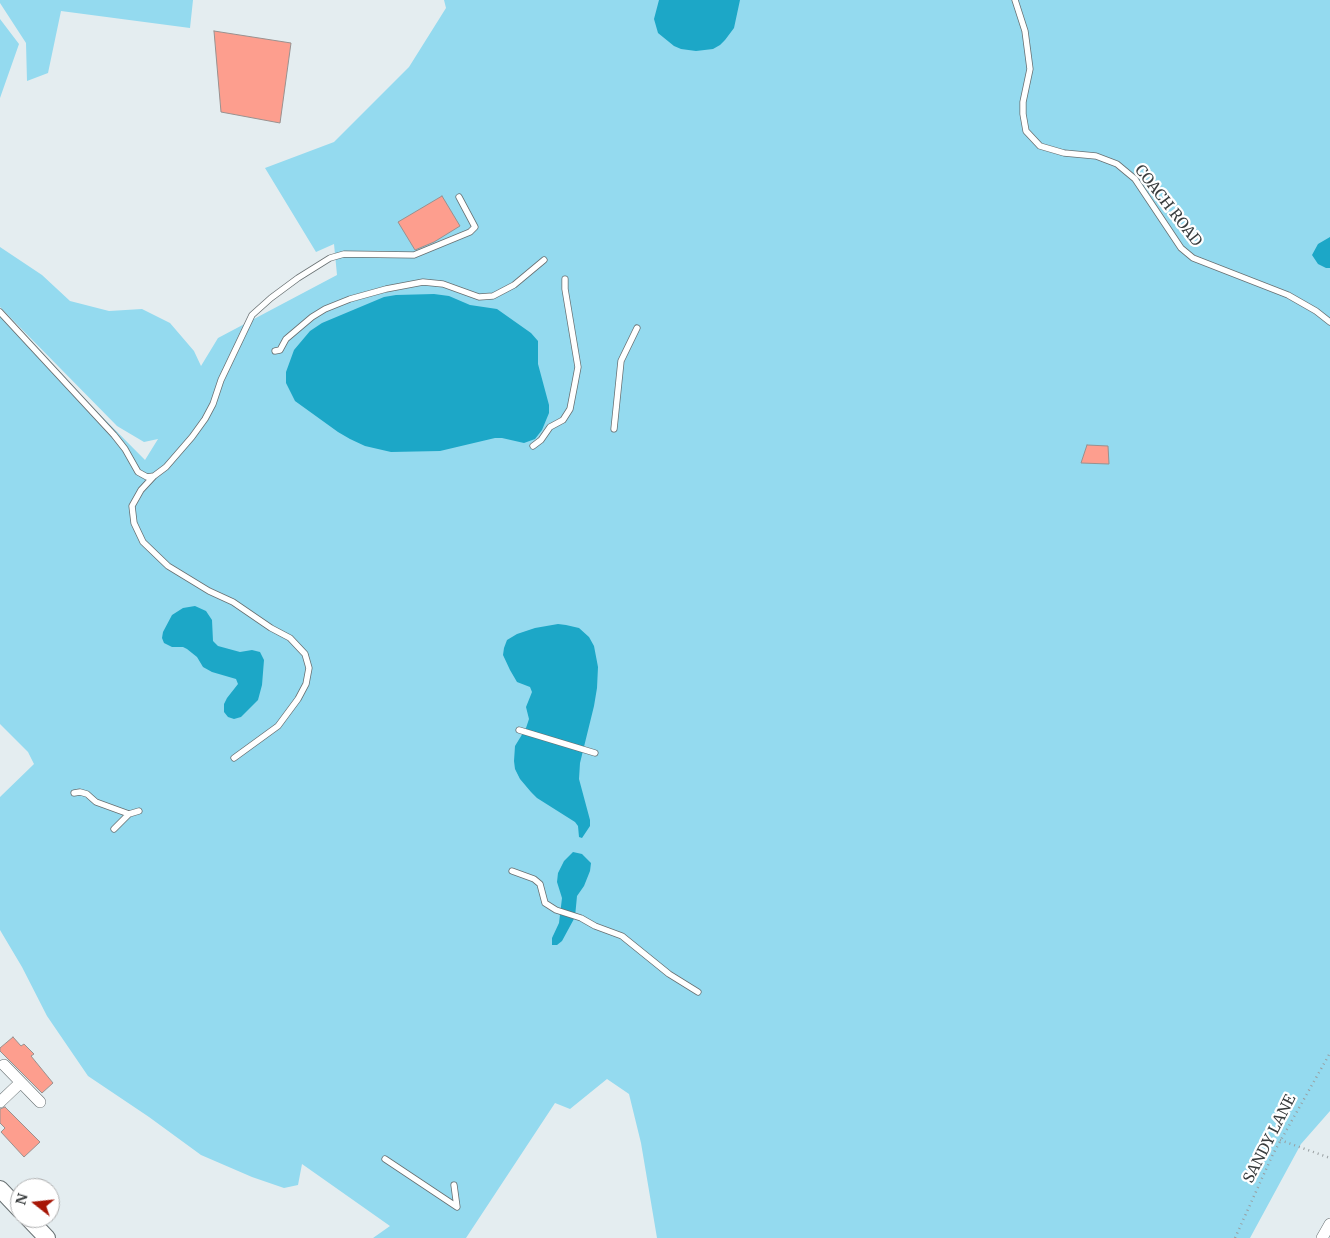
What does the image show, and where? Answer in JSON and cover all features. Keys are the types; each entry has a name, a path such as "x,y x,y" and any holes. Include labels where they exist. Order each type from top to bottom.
{"street":[{"path":"4,1065 40,1102"},
{"path":"0,1102 20,1083"},
{"path":"0,1188 10,1199"},
{"path":"1322,1238 1330,1224"},
{"path":"38,1228 47,1238"}],"lane":[{"name":"COACH ROAD","path":"1015,0 1025,31 1030,69 1023,102 1023,114 1026,131 1040,146 1064,153 1096,156 1116,164 1135,179 1181,248 1192,258 1288,295 1316,311 1330,322"},
{"path":"234,758 278,726 293,707 306,684 309,668 306,654 290,638 271,628 233,602 210,592 168,566 143,542 134,523 132,506 141,490 178,455 205,419 252,315 278,293 330,258 344,254 414,255 470,232 476,227 459,197"},
{"path":"275,351 280,350 286,339 312,317 324,309 350,299 386,289 423,282 443,284 479,297 493,296 514,285 544,260"},
{"path":"533,446 541,440 550,427 563,420 570,409 576,383 578,367 565,279"},
{"path":"0,312 114,435 125,449 138,472 147,477 154,476"},
{"path":"614,429 621,361 637,328"},
{"path":"519,730 595,753"},
{"path":"74,793 87,794 96,802 129,814"},
{"path":"114,829 129,814 139,811"},
{"path":"512,871 534,879 540,884 545,903 556,910 581,918 595,926 622,936 669,974 698,992"},
{"path":"385,1159 457,1207 454,1185"}],"path":[{"name":"SANDY LANE","path":"1235,1238 1272,1154 1330,1052"},
{"path":"1280,1140 1330,1158"}],"shaded area":[{"path":"0,0 193,0 190,28 61,11 48,73 27,81 26,43 0,3"},
{"path":"444,0 1330,0 1330,1111 1301,1144 1250,1238 657,1238 641,1143 629,1094 607,1079 570,1109 555,1103 466,1238 373,1238 390,1226 302,1164 298,1185 284,1188 252,1177 201,1155 88,1076 47,1016 22,967 0,930 0,797 34,764 28,752 0,724 0,314 145,460 158,439 144,442 117,426 0,307 0,247 42,275 70,301 109,311 142,309 170,323 194,351 201,366 218,338 337,275 334,244 316,252 265,168 334,142 409,67 446,8"},
{"path":"659,0 740,0 734,28 725,40 713,49 696,51 674,46 658,33 654,19"},
{"path":"0,19 19,44 0,98"},
{"path":"1330,237 1330,268 1326,268 1318,264 1312,255 1318,244"},
{"path":"434,294 449,296 470,305 497,309 531,333 538,341 538,364 549,405 549,413 542,430 535,439 524,443 495,438 440,451 391,452 365,446 350,439 295,401 286,383 286,372 294,350 310,331 322,323 384,297"},
{"path":"195,606 206,611 212,620 213,641 218,646 240,652 252,650 260,652 264,660 262,685 258,700 241,717 234,719 228,717 224,712 224,704 227,698 238,684 236,679 212,672 203,667 197,657 183,647 172,647 164,643 162,638 163,632 172,615 183,608"},
{"path":"558,624 579,628 589,637 594,646 598,667 594,706 580,763 579,779 590,820 590,826 582,838 579,837 578,826 575,822 537,798 531,792 520,779 515,769 514,761 515,746 529,719 526,707 532,692 530,687 517,682 503,655 504,648 507,640 517,634 535,628"},
{"path":"573,852 582,854 591,863 590,871 584,886 577,896 575,917 562,941 557,945 552,945 552,938 559,923 562,898 557,882 558,873 564,861"}],"building":[{"path":"214,31 291,43 280,123 221,112"},
{"path":"442,196 460,226 434,242 415,250 398,222"},
{"path":"1087,445 1108,446 1109,464 1081,463"},
{"path":"13,1037 21,1046 24,1044 34,1054 31,1056 53,1083 42,1093 0,1051 0,1048"},
{"path":"5,1107 40,1142 24,1157 1,1132 5,1128 0,1123 0,1109"}]}
